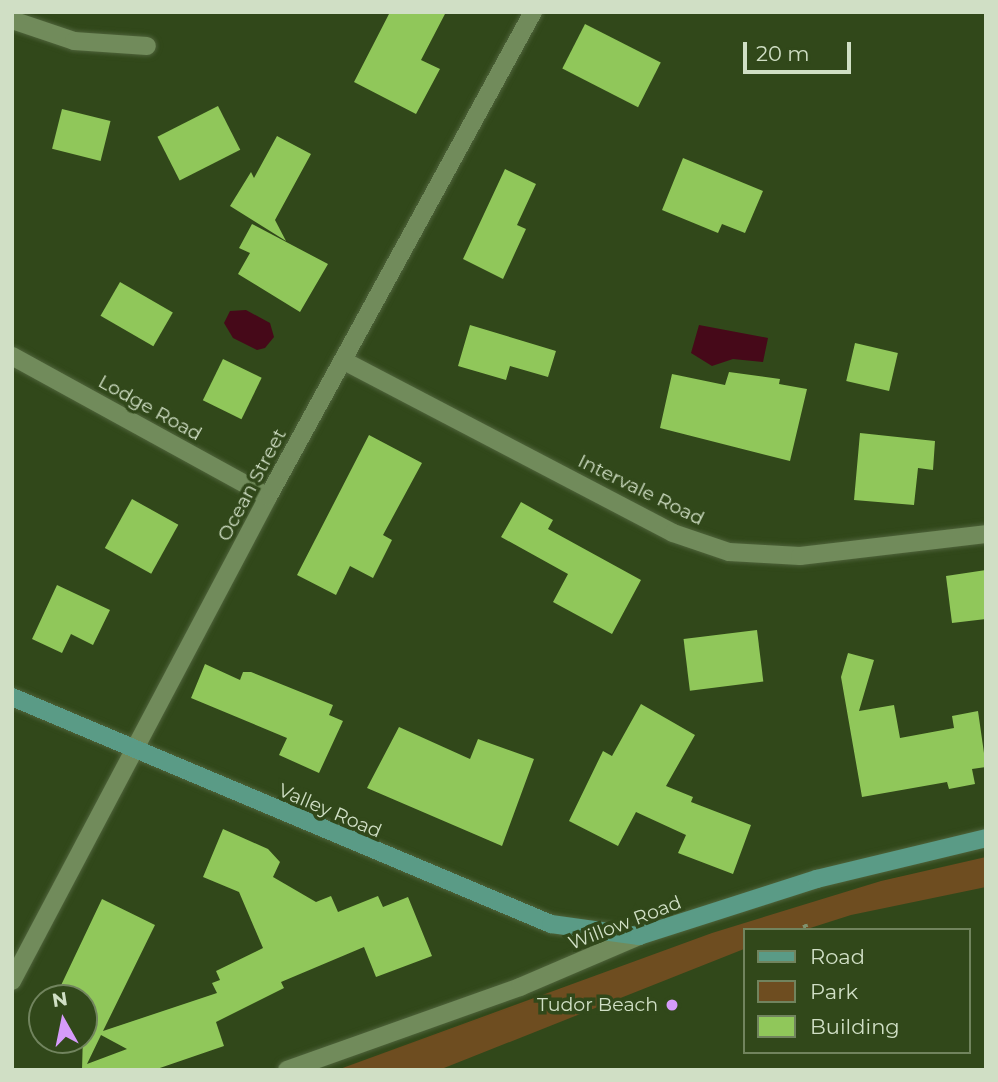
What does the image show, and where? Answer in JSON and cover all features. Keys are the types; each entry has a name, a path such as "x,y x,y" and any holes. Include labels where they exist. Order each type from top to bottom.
{"main road":[{"name":"Valley Road","path":"12,697 136,753 528,916 551,924 639,936"},
{"name":"Willow Road","path":"639,936 817,879 986,838"}],"street":[{"name":"Ocean Street","path":"12,981 136,753 268,497 533,12"},
{"path":"12,20 74,41 148,46"},
{"name":"Lodge Road","path":"12,356 268,497"},
{"name":"Intervale Road","path":"344,361 673,533 729,552 800,556 986,534"},
{"name":"Willow Road","path":"286,1070 520,987 639,936"}],"green space":[{"path":"986,857 986,887 851,915 810,928 743,928 743,949 439,1070 337,1070 712,933 881,881"}],"shaded area":[{"path":"246,310 270,323 274,337 265,348 257,350 233,338 224,323 230,311"},
{"path":"699,325 768,338 763,362 733,359 712,366 691,353"}],"building":[{"path":"390,12 446,12 421,60 440,69 416,114 354,82"},
{"path":"585,24 661,63 638,107 562,69"},
{"path":"218,106 240,150 180,181 157,137"},
{"path":"62,109 111,121 101,161 52,149"},
{"path":"277,136 311,154 275,220 286,241 230,206 251,172 254,178"},
{"path":"683,158 763,191 745,233 722,224 718,233 662,210"},
{"path":"505,169 536,184 517,225 526,229 503,279 463,259"},
{"path":"252,224 328,264 300,312 238,274 250,253 239,248"},
{"path":"120,282 173,312 153,346 100,316"},
{"path":"470,325 556,351 548,377 510,366 506,380 458,366"},
{"path":"855,343 898,353 889,391 846,381"},
{"path":"223,359 262,378 241,419 203,400"},
{"path":"729,372 780,379 779,384 807,389 790,461 660,428 672,374 725,385"},
{"path":"860,433 935,441 933,470 918,468 914,505 854,500"},
{"path":"369,435 422,463 383,535 392,540 373,578 350,566 336,595 297,575"},
{"path":"132,499 178,525 151,574 105,548"},
{"path":"521,502 553,520 548,529 641,580 612,634 553,602 568,574 501,537"},
{"path":"986,570 986,619 952,623 946,576"},
{"path":"57,585 110,610 93,645 71,634 62,653 32,639"},
{"path":"757,630 763,682 690,691 684,639"},
{"path":"848,653 874,660 859,711 894,705 900,738 954,728 952,716 978,711 986,767 972,769 975,784 949,789 947,782 862,797 841,677"},
{"path":"205,664 240,680 243,672 251,672 333,705 329,715 343,721 319,773 279,755 287,738 191,698"},
{"path":"641,704 695,735 666,786 693,797 691,802 751,825 733,874 678,853 686,835 636,812 618,846 569,821 603,751 612,756"},
{"path":"399,727 470,759 478,739 534,759 502,846 367,788"},
{"path":"223,829 268,849 280,862 273,877 316,902 331,896 338,912 378,896 383,907 408,897 432,956 376,977 364,947 281,982 284,988 216,1022 224,1046 154,1070 82,1070 82,1054 92,1054 87,1064 127,1049 101,1035 98,1041 98,984 62,984 102,899 155,925 103,1031 217,993 212,983 220,980 216,971 263,948 239,892 203,877"}],"place":[{"name":"Tudor Beach","path":"672,1005"}]}
